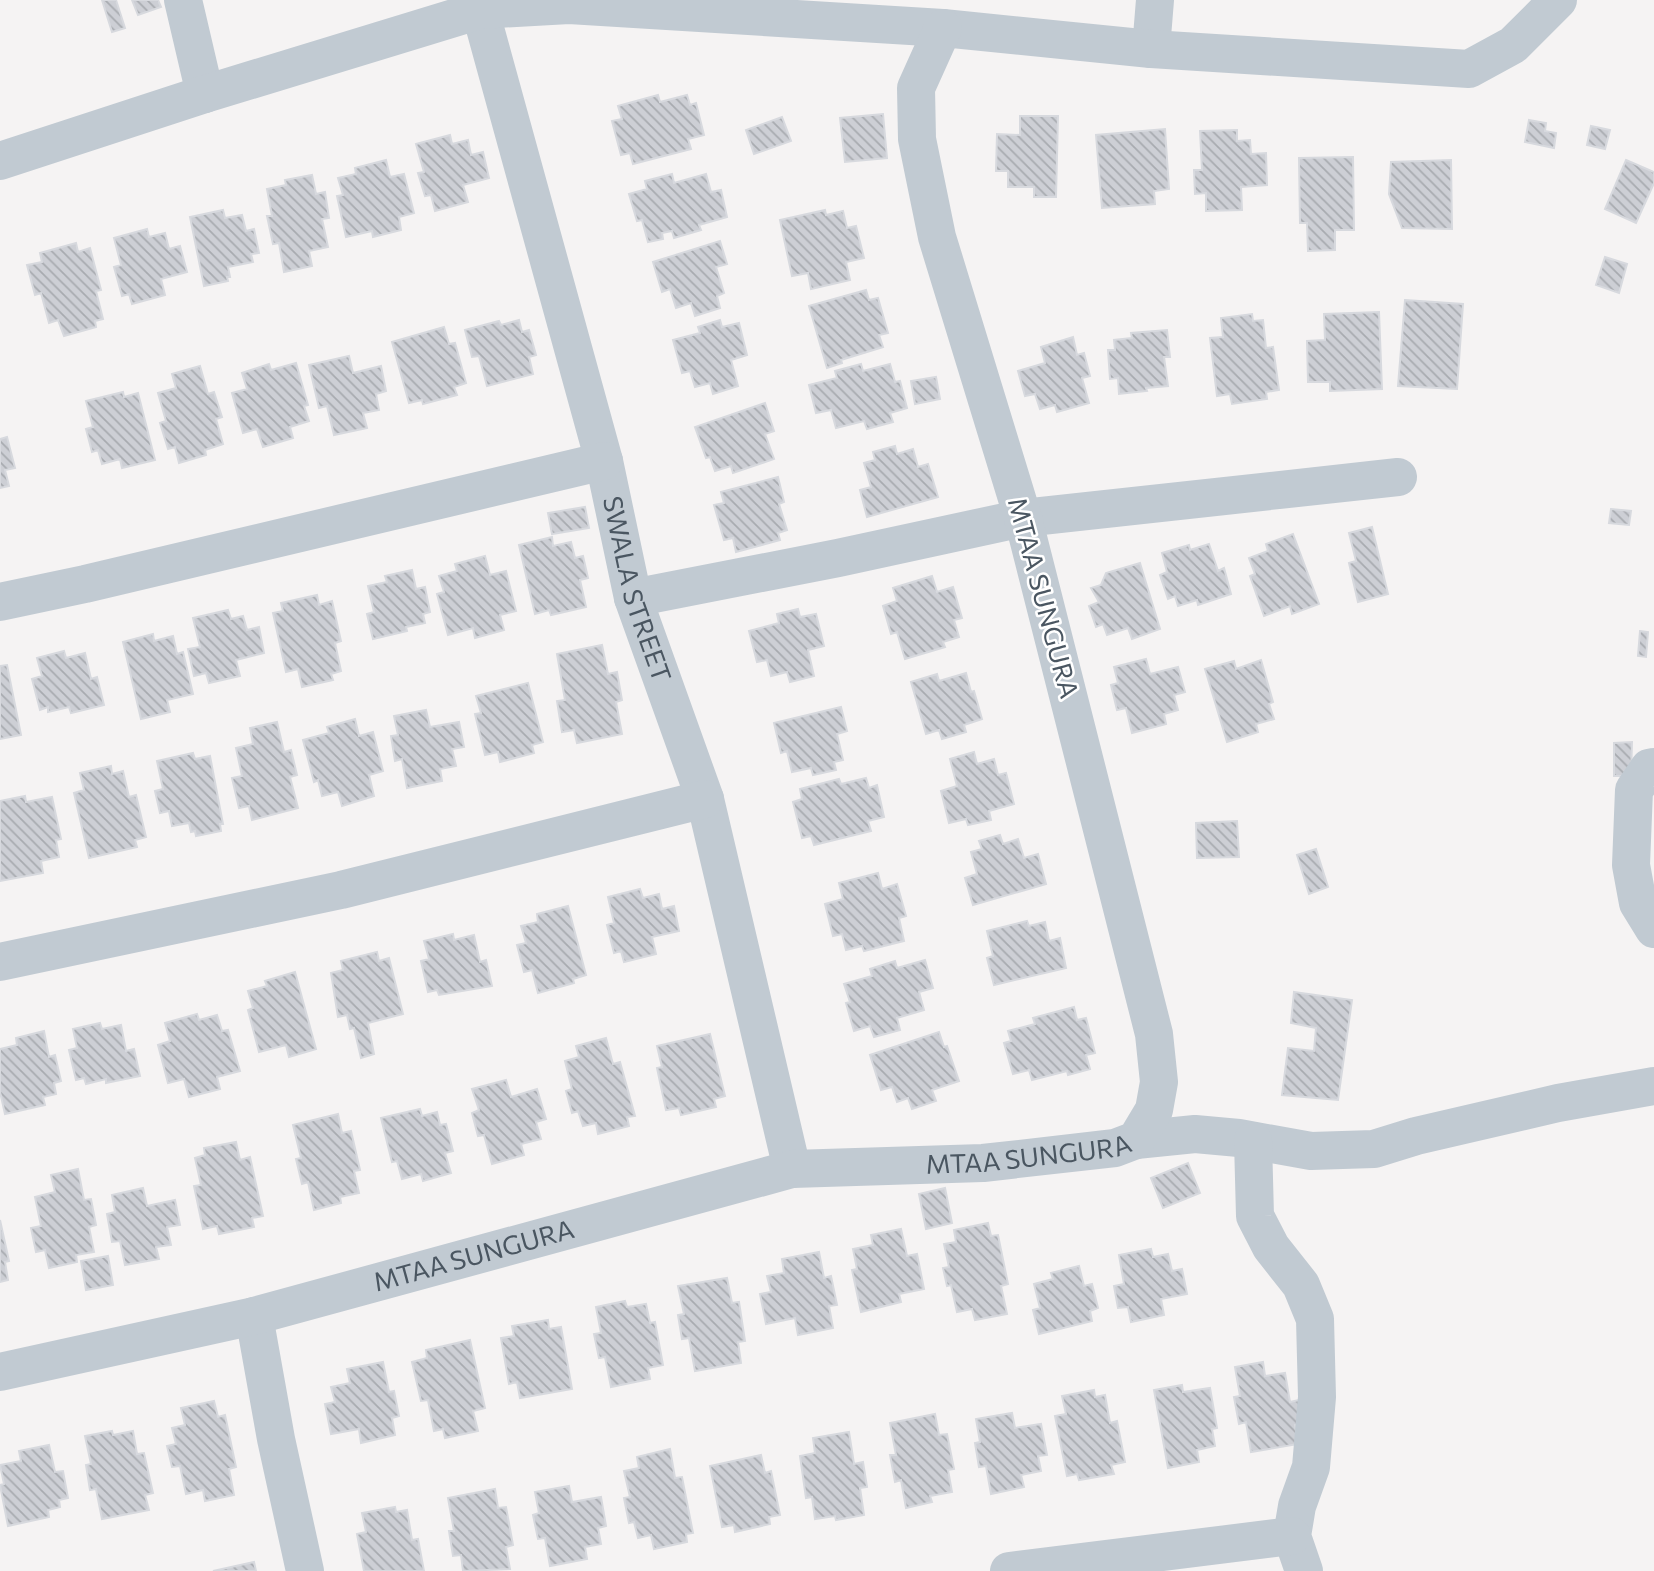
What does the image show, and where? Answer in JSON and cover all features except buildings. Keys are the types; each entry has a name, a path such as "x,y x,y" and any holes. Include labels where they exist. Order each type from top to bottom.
{"street":[{"path":"183,0 205,94"},
{"path":"1151,49 1155,0"},
{"path":"0,161 205,94 480,10 569,5 943,28 1151,49 1469,69 1513,45 1552,3"},
{"name":"SWALA STREET","path":"480,10 604,461 633,598 705,799 792,1169"},
{"name":"MTAA SUNGURA","path":"0,1372 254,1316 792,1169 983,1163 1115,1148 1136,1140 1154,1110 1159,1082 1154,1034 1023,518 937,237 917,139 916,88 943,28"},
{"path":"0,602 604,461"},
{"path":"633,598 1023,518 1398,477"},
{"path":"1654,767 1649,768 1634,790 1631,865 1638,903 1654,929"},
{"path":"0,962 341,890 705,799"},
{"path":"1136,1140 1195,1134 1311,1151 1374,1149 1416,1136 1558,1103 1654,1086"},
{"path":"1009,1571 1298,1553 1297,1506 1311,1467 1317,1397 1315,1319 1301,1285 1271,1247 1255,1216 1253,1141"},
{"path":"254,1316 276,1439 305,1571"}]}
